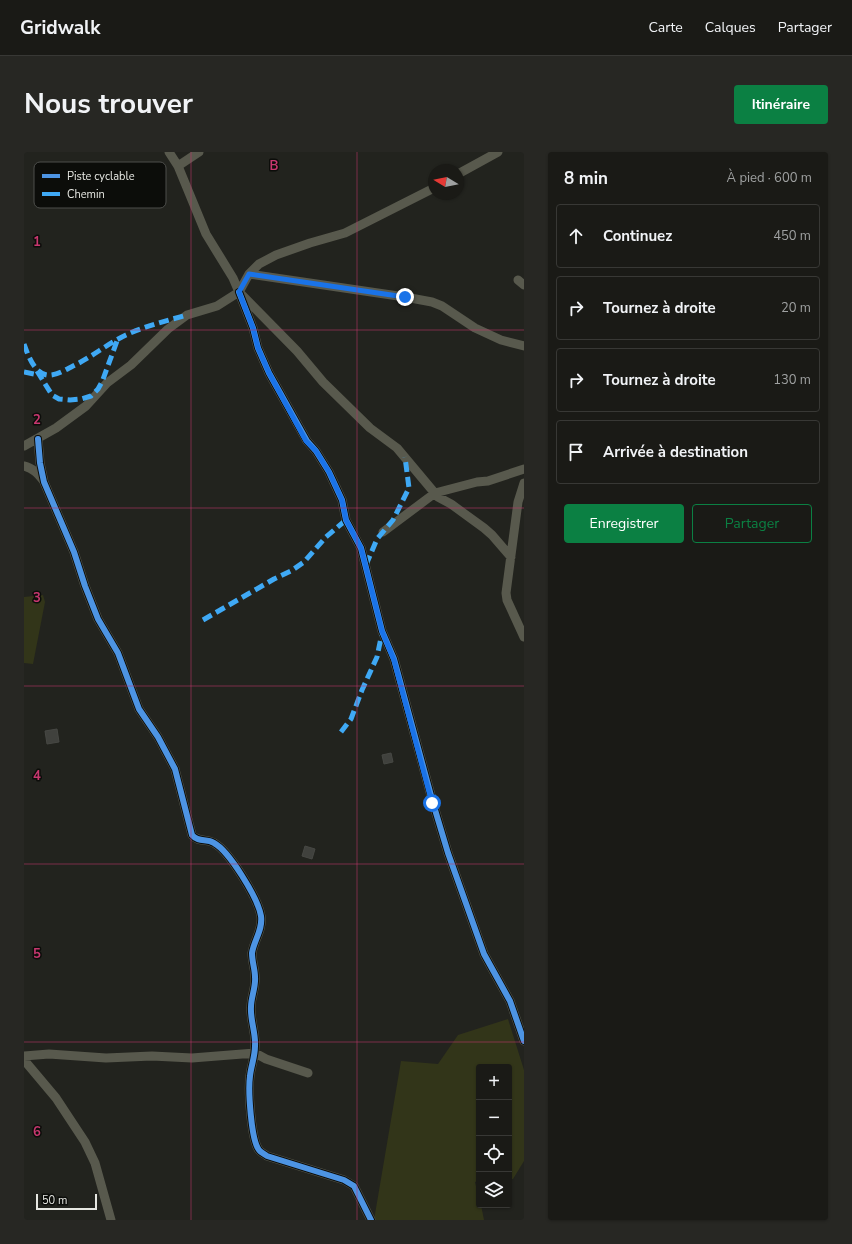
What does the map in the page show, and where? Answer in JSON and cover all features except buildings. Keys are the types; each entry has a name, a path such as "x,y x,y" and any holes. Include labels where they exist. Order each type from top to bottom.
{"street":[{"path":"169,152 178,166 206,234 233,278 253,328 258,348 269,373 306,441 316,451 329,472 342,500 346,520 361,548 382,631 394,660 432,803 448,853 484,954 510,1001 524,1041"},
{"path":"178,166 199,152"},
{"path":"464,171 498,152"},
{"path":"24,446 56,428 86,406 107,383 131,365 168,329 187,315 217,306 239,292 249,274 259,264 276,255 310,243 346,233 428,191"},
{"path":"249,274 432,302 442,306 475,328 501,340 524,346"},
{"path":"239,292 297,351 323,382 370,428 397,448 438,497 451,504 492,535 511,557"},
{"path":"38,439 40,463 44,482 74,552 98,619 118,653 139,709 158,737 175,770 192,835 199,841 215,843 224,851 240,873 255,899 261,915 261,928 252,952 256,979 251,1008 256,1046 250,1075 249,1093 255,1138 259,1150 267,1156 344,1180 354,1186 371,1220"},
{"path":"24,466 37,473 44,482"},
{"path":"383,532 435,493 477,482 488,481 524,469"},
{"path":"524,477 524,484 518,502 507,580 507,600 524,637"},
{"path":"24,1056 49,1054 106,1058 152,1056 192,1058 255,1054 308,1073"},
{"path":"24,1060 56,1098 85,1142 96,1162 111,1220"}],"green space":[{"path":"43,595 45,602 33,664 24,663 24,597"},
{"path":"508,1019 524,1070 524,1161 512,1179 512,1064 476,1064 476,1208 482,1208 484,1220 374,1220 401,1061 438,1064 458,1035"}],"marked path":[{"path":"24,344 32,363 38,371 42,374 54,375 80,362 126,335 148,326 187,315"},
{"path":"37,371 52,395 59,399 81,399 91,396 102,382 117,341"},
{"path":"24,372 39,375"},
{"path":"366,565 377,539 393,520 409,488 405,457"},
{"path":"203,620 274,579 291,571 304,562 326,537 346,520"},
{"path":"341,732 351,719 377,657 382,633"}],"cycle path":[{"path":"239,292 253,328 258,348 269,373 307,441 316,451 329,472 342,500 346,520 361,548 382,631 394,659 448,853 484,954 510,1001 524,1041"},
{"path":"38,439 40,463 44,482 74,552 98,619 118,653 139,709 158,737 175,769 192,835 197,839 214,843 227,855 249,887 259,908 261,926 252,953 255,981 251,1003 251,1017 255,1036 255,1046 249,1083 252,1126 256,1145 260,1151 267,1156 344,1180 354,1186 371,1220"}],"route":[{"path":"405,297 249,274 239,292 253,328 258,348 269,373 306,441 316,451 329,472 342,500 346,520 361,548 382,631 394,660 432,803"}]}
